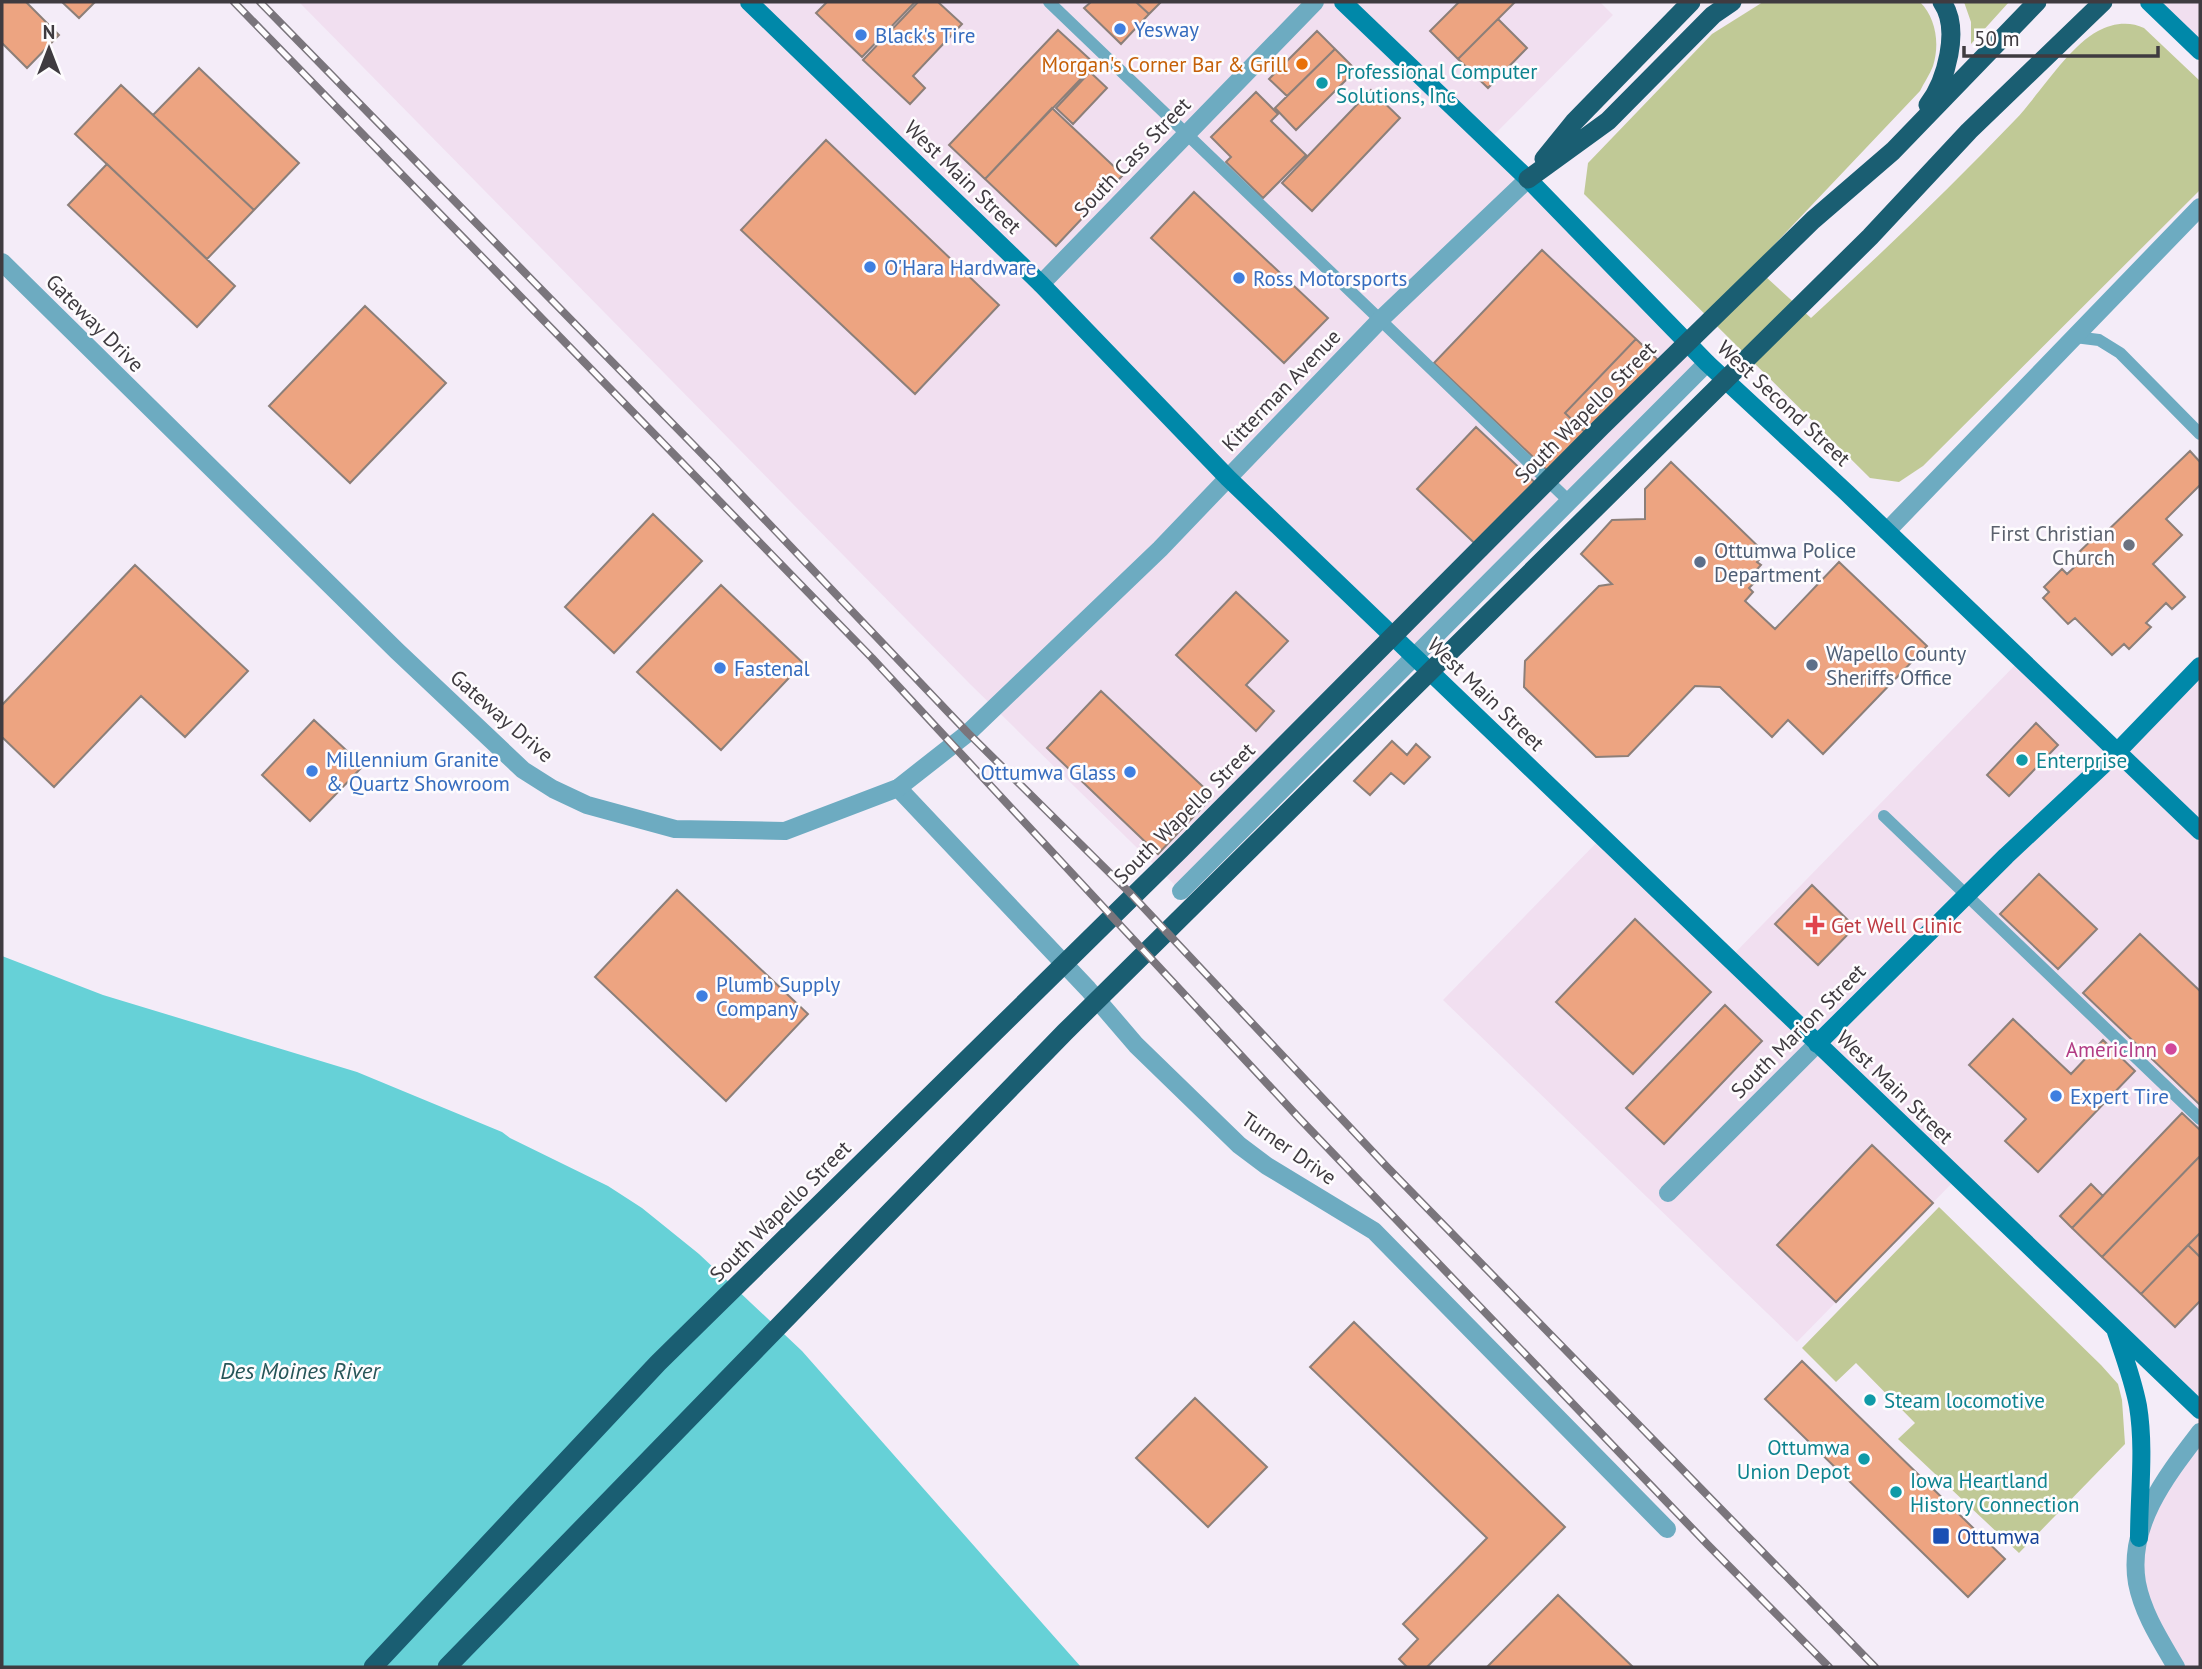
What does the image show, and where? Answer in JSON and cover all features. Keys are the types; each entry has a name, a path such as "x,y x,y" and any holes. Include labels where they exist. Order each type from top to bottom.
{"highway":[{"path":"1528,179 1574,122 1691,2"},
{"path":"1528,179 1608,121 1713,15 1732,2"},
{"path":"1893,151 1938,92 1952,42 1948,10 1942,2"},
{"name":"South Wapello Street","path":"373,1667 658,1363 1181,849 1601,426 1813,220 1893,151 2037,2"},
{"path":"447,1667 1065,1032 1870,237 1969,131 2103,2"}],"main road":[{"name":"West Main Street","path":"749,2 1041,284 1228,478 2200,1410"},
{"name":"West Second Street","path":"1343,2 1528,179 1707,363 2200,831"},
{"path":"2149,2 2200,51"},
{"name":"South Marion Street","path":"1817,1044 2117,752 2200,666"},
{"path":"2115,1328 2132,1381 2140,1422 2139,1538"}],"street":[{"name":"South Cass Street","path":"1041,284 1315,2"},
{"name":"Kitterman Avenue","path":"1069,636 1160,550 1380,320 1528,179"},
{"path":"1887,531 2200,207"},
{"name":"Gateway Drive","path":"2,262 436,689 523,770 553,789 587,805 675,830 785,831 898,788 968,733 1069,636"},
{"path":"1181,891 1707,363"},
{"name":"Turner Drive","path":"898,788 1088,989 1136,1045 1239,1145 1267,1166 1374,1231 1667,1529"},
{"name":"South Marion Street","path":"1668,1194 1817,1044"},
{"path":"2176,1667 2159,1637 2141,1595 2137,1583 2136,1562 2139,1538 2147,1511 2160,1487 2200,1432"}],"lane":[{"path":"1049,2 1569,501"},
{"path":"2075,337 2098,340 2120,352 2200,434"},
{"path":"1884,816 2200,1119"}],"shaded area":[{"path":"299,2 1600,2 1613,15 1488,141 1707,363 1181,891 970,684"},
{"path":"2149,2 2200,2 2200,51"},
{"path":"2021,659 2117,751 2200,666 2200,1410 1957,1178 1797,1342 1443,1000 1602,837 1729,959"},
{"path":"2200,1434 2200,1667 2176,1667 2144,1608 2139,1538"}],"green space":[{"path":"1763,2 1920,2 1930,16 1935,32 1933,66 1920,91 1754,266 1811,318 1965,171 2015,120 2076,48 2098,31 2121,24 2144,28 2200,81 2200,190 1923,466 1899,482 1870,478 1584,194 1588,163 1712,34"},
{"path":"1964,2 2009,2 1971,44 1971,22"},
{"path":"1939,1207 2101,1365 2118,1384 2122,1400 2125,1444 2019,1553 1898,1439 1915,1423 1856,1363 1836,1382 1802,1348"}],"water":[{"name":"Des Moines River","path":"2,956 103,995 357,1072 502,1132 608,1186 642,1208 699,1254 802,1351 1081,1667 2,1667"}],"building":[{"path":"2,2 26,2 59,35 27,68 2,43"},
{"path":"62,2 95,2 79,18"},
{"name":"Black's Tire","path":"827,2 915,2 862,57 816,13"},
{"path":"918,2 938,2 962,24 913,76 925,88 910,104 863,60"},
{"name":"Yesway","path":"1091,2 1136,2 1149,14 1121,44 1084,8"},
{"path":"1136,2 1161,2 1149,14"},
{"path":"1459,2 1515,2 1458,59 1430,31"},
{"path":"1498,19 1527,48 1488,88 1458,59"},
{"path":"1058,30 1095,64 985,179 949,145"},
{"name":"Morgan's Corner Bar & Grill","path":"1317,31 1335,49 1287,96 1269,79"},
{"name":"Professional Computer Solutions, Inc","path":"1335,49 1356,70 1296,130 1275,108"},
{"path":"199,68 299,163 254,210 153,115"},
{"path":"1090,72 1107,88 1073,124 1056,108"},
{"path":"121,85 254,210 207,259 75,134"},
{"path":"1371,90 1400,118 1312,211 1282,183"},
{"path":"1256,92 1278,114 1271,121 1306,155 1263,198 1226,162 1231,157 1211,137"},
{"path":"1052,108 1123,175 1056,246 985,179"},
{"name":"O'Hara Hardware","path":"826,140 999,305 915,394 741,230"},
{"path":"107,164 235,286 197,327 68,205"},
{"name":"Ross Motorsports","path":"1194,192 1328,318 1284,363 1151,238"},
{"path":"1542,250 1636,339 1565,413 1589,436 1552,475 1434,363"},
{"path":"365,306 446,383 350,483 269,406"},
{"path":"1636,339 1660,362 1589,436 1565,413"},
{"path":"1476,427 1545,492 1486,554 1417,489"},
{"name":"First Christian Church","path":"2190,451 2200,462 2200,485 2166,519 2182,535 2153,564 2185,597 2172,609 2166,603 2146,623 2151,627 2129,649 2124,644 2112,655 2075,618 2068,624 2043,598 2049,592 2044,587 2062,569 2067,574 2083,559 2078,553 2099,533 2102,536"},
{"path":"1671,462 1765,553 1757,562 1761,565 1752,575 1757,580 1749,588 1753,592 1745,601 1775,629 1839,562 1927,646 1823,754 1788,720 1772,737 1720,687 1695,686 1628,756 1596,757 1524,687 1525,661 1599,586 1612,584 1581,554 1612,520 1645,519 1645,489"},
{"path":"653,514 702,561 614,653 565,607"},
{"path":"135,565 248,671 185,737 141,696 54,787 2,737 2,705"},
{"name":"Fastenal","path":"721,585 803,663 721,750 637,672"},
{"path":"1236,592 1288,641 1246,685 1274,711 1256,731 1176,655"},
{"name":"Ottumwa Glass","path":"1101,691 1213,796 1158,854 1047,748"},
{"name":"Millennium Granite & Quartz Showroom","path":"314,720 363,766 310,821 262,775"},
{"name":"Enterprise","path":"2036,723 2058,745 2009,796 1987,775"},
{"path":"1392,741 1407,755 1416,744 1430,757 1404,784 1391,773 1370,795 1354,781"},
{"path":"2039,874 2097,929 2058,969 2000,914"},
{"name":"Get Well Clinic","path":"1812,885 1855,927 1818,965 1775,924"},
{"name":"Plumb Supply Company","path":"677,890 808,1014 726,1101 595,977"},
{"path":"1635,919 1711,992 1633,1074 1556,1002"},
{"name":"AmericInn","path":"2140,934 2200,991 2200,1105 2083,993"},
{"path":"1725,1005 1762,1041 1664,1144 1626,1108"},
{"name":"Expert Tire","path":"2013,1019 2071,1074 2103,1040 2135,1071 2038,1172 2005,1141 2026,1119 1969,1065"},
{"path":"2182,1113 2200,1130 2200,1156 2102,1257 2072,1228"},
{"path":"1872,1145 1933,1203 1836,1302 1777,1245"},
{"path":"2200,1156 2200,1233 2141,1294 2102,1257"},
{"path":"2091,1184 2103,1196 2072,1228 2060,1216"},
{"path":"2200,1233 2200,1257 2188,1245"},
{"path":"2188,1245 2200,1257 2200,1301 2175,1327 2141,1294"},
{"path":"1354,1322 1565,1527 1427,1667 1407,1667 1399,1659 1418,1639 1403,1624 1487,1538 1310,1367"},
{"name":"Ottumwa Union Depot","path":"1802,1361 2005,1559 1968,1597 1765,1399"},
{"path":"1195,1398 1267,1467 1208,1527 1136,1458"},
{"path":"1558,1595 1633,1667 1487,1667"}],"railway":[{"path":"234,2 872,658 1300,1119 1708,1545 1829,1667"},
{"path":"260,2 712,464 968,733 1130,893 1387,1167 1875,1667"}],"place":[{"name":"Yesway","path":"1120,29"},
{"name":"Black's Tire","path":"861,35"},
{"name":"Morgan's Corner Bar & Grill","path":"1302,64"},
{"name":"Professional Computer Solutions, Inc","path":"1322,83"},
{"name":"O'Hara Hardware","path":"870,267"},
{"name":"Ross Motorsports","path":"1239,278"},
{"name":"First Christian Church","path":"2129,545"},
{"name":"Ottumwa Police Department","path":"1700,562"},
{"name":"Wapello County Sheriffs Office","path":"1812,665"},
{"name":"Fastenal","path":"720,668"},
{"name":"Enterprise","path":"2022,760"},
{"name":"Millennium Granite & Quartz Showroom","path":"312,771"},
{"name":"Ottumwa Glass","path":"1130,772"},
{"name":"Get Well Clinic","path":"1815,925"},
{"name":"Plumb Supply Company","path":"702,996"},
{"name":"AmericInn","path":"2171,1049"},
{"name":"Expert Tire","path":"2056,1096"},
{"name":"Steam locomotive","path":"1870,1400"},
{"name":"Ottumwa Union Depot","path":"1864,1459"},
{"name":"Iowa Heartland History Connection","path":"1896,1492"},
{"name":"Ottumwa","path":"1941,1536"}]}
